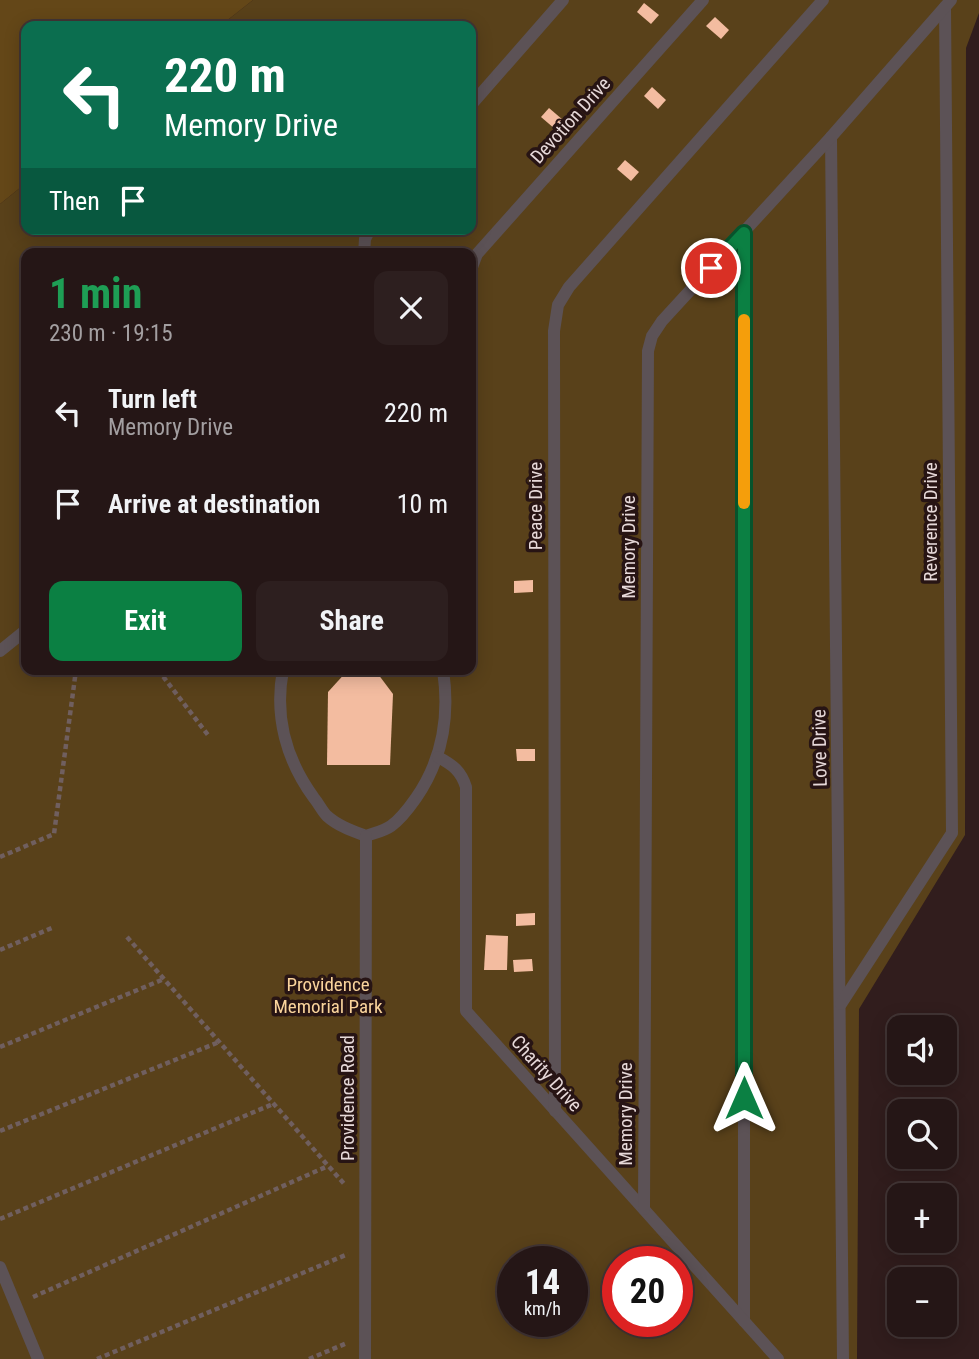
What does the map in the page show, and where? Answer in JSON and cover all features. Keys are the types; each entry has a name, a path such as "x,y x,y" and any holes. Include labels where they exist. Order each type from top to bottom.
{"lane":[{"path":"476,99 563,0"},
{"name":"Devotion Drive","path":"476,257 704,0"},
{"name":"Peace Drive","path":"555,1111 554,331 558,305 569,287 823,0"},
{"name":"Memory Drive","path":"644,1209 648,351 652,336 662,321 831,137 948,4"},
{"name":"Reverence Drive","path":"841,1005 952,833 948,4"},
{"name":"Love Drive","path":"831,137 843,1359"},
{"path":"744,233 744,1321"},
{"path":"0,651 21,634"},
{"path":"282,675 280,705 283,738 300,778 327,816 345,828 366,836 390,827 407,811 427,782 439,757 446,724 444,675"},
{"name":"Charity Drive","path":"439,757 462,774 466,787 466,1011 778,1359"},
{"name":"Providence Road","path":"365,1359 366,836"},
{"path":"0,1267 38,1359"}],"path":[{"path":"0,857 54,834 75,675"},
{"path":"162,675 208,735"},
{"path":"0,950 54,927"},
{"path":"127,937 366,1209"},
{"path":"0,1046 164,979"},
{"path":"0,1131 219,1042"},
{"path":"0,1219 274,1104"},
{"path":"16,1304 328,1166"},
{"path":"97,1359 365,1247"},
{"path":"310,1359 365,1336"}],"green space":[{"name":"Providence Memorial Park","path":"253,0 979,0 979,13 966,48 965,835 859,1009 857,1359 0,1359 0,204 21,187 21,235 476,235 476,21 226,21"}],"shaded area":[{"path":"0,0 253,0 226,21 21,21 21,187 0,204"}],"building":[{"path":"644,3 659,15 651,24 637,12"},
{"path":"715,17 729,30 721,39 706,26"},
{"path":"652,87 666,100 658,109 644,96"},
{"path":"549,108 563,120 555,129 541,117"},
{"path":"625,160 639,172 631,181 617,169"},
{"path":"533,580 533,592 514,593 514,581"},
{"path":"343,675 379,675 393,694 390,765 327,765 328,692"},
{"path":"516,749 535,749 535,761 517,761"},
{"path":"535,913 535,925 516,926 516,914"},
{"path":"486,935 508,936 507,970 484,970"},
{"path":"532,959 533,971 514,972 513,960"}],"slow traffic":[{"path":"744,320 744,503"}],"route":[{"path":"711,268 744,233 744,1098"}]}
